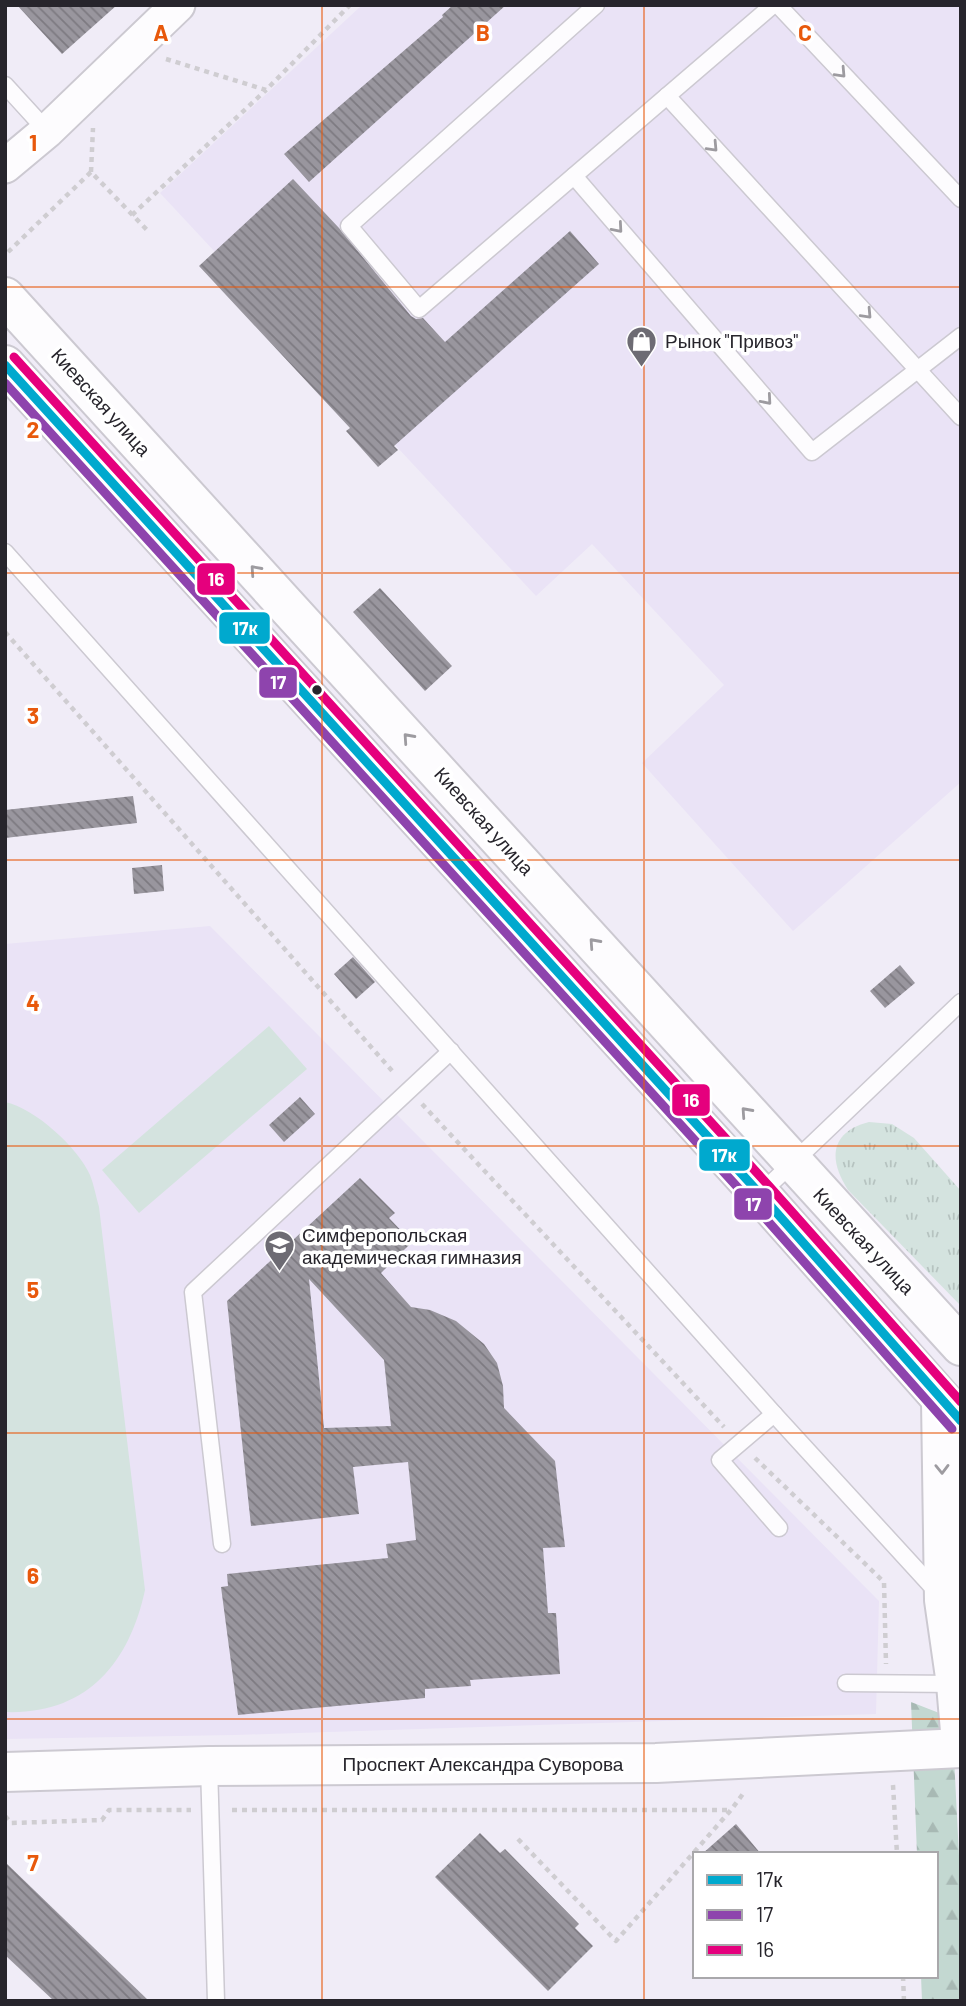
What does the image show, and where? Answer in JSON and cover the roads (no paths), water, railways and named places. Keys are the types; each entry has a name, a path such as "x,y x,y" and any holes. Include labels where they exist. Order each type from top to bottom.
{"main road":[{"name":"Киевская улица","path":"5,297 961,1346"},
{"path":"5,365 760,1194 951,1411 944,1600 956,1684 961,1745"},
{"path":"944,1600 961,1566"},
{"name":"Проспект Александра Суворова","path":"5,1772 209,1766 656,1763 961,1745"}],"street":[{"path":"5,166 47,131 178,5"}],"lane":[{"path":"596,5 349,226 419,309 775,5 961,199"},
{"path":"5,85 47,131"},
{"path":"667,96 961,416"},
{"path":"574,176 812,452 961,336"},
{"path":"5,552 944,1600"},
{"path":"760,1194 961,1002"},
{"path":"222,1544 193,1292 408,1088 451,1051"},
{"path":"775,1414 720,1460 779,1528"},
{"path":"846,1682 956,1684"},
{"path":"209,1766 216,2001"}],"place":[{"name":"Рынок \"Привоз\"","path":"642,368"},
{"name":"Симферопольская академическая гимназия","path":"279,1273"}]}
